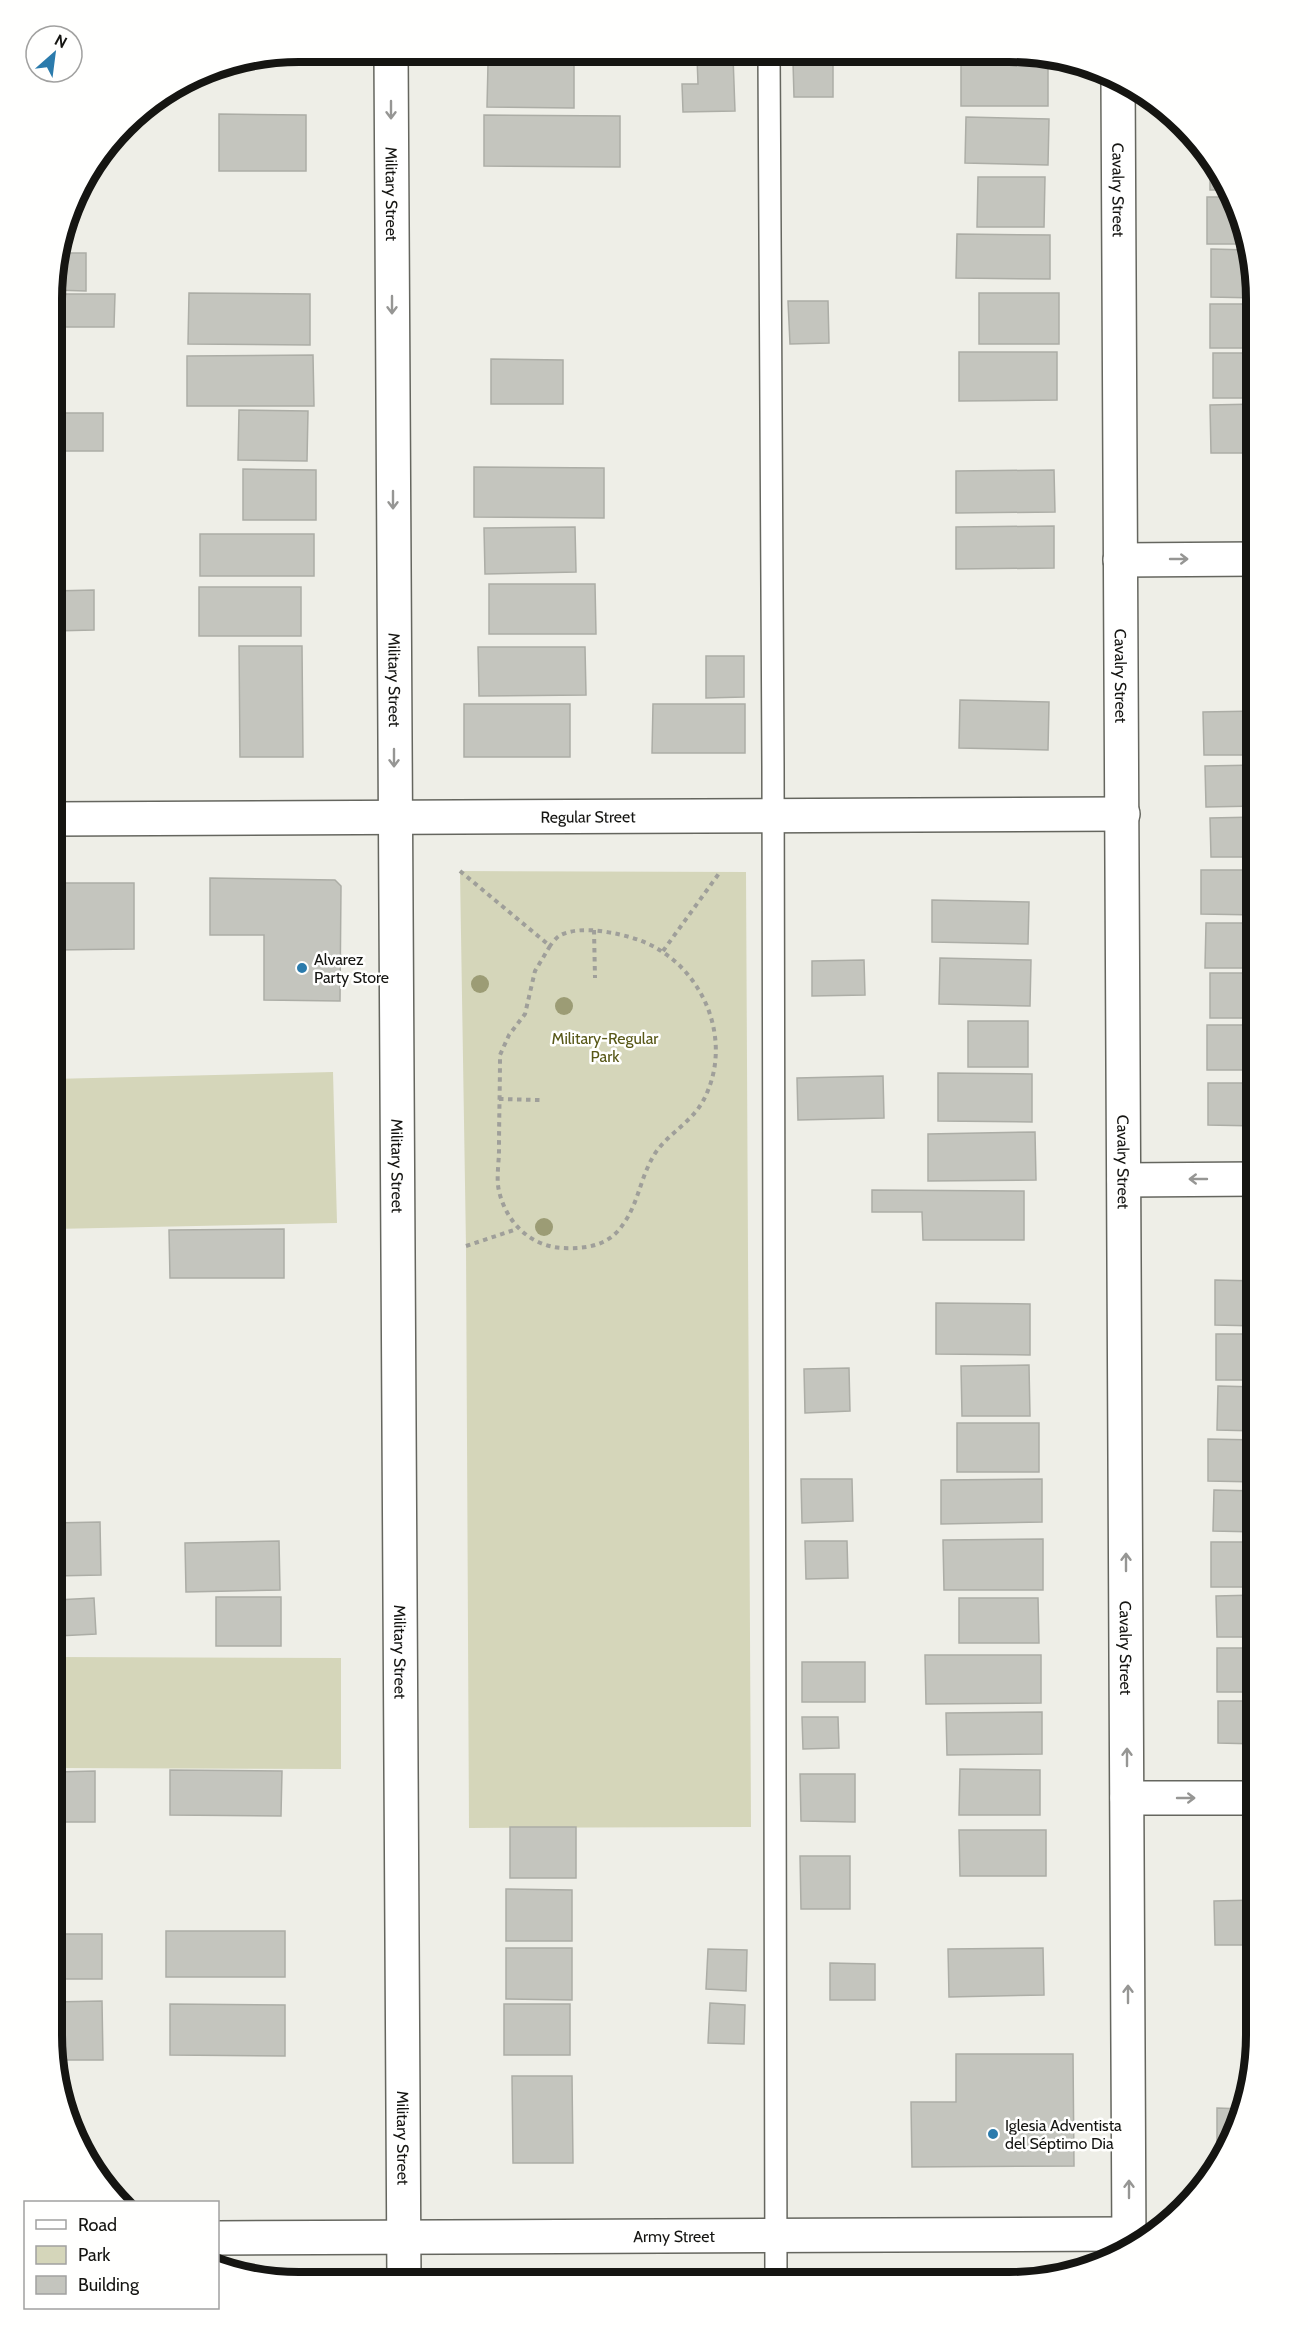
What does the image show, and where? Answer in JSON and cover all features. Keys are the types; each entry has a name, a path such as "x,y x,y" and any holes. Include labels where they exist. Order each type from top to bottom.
{"street":[{"name":"Military Street","path":"391,62 404,2272"},
{"name":"Cavalry Street","path":"1118,88 1129,2239"},
{"path":"1120,560 1246,559"},
{"name":"Regular Street","path":"62,819 1123,814"},
{"path":"1124,1180 1246,1179"},
{"path":"1128,1798 1246,1798"},
{"name":"Army Street","path":"219,2238 776,2235 1128,2240"}],"lane":[{"path":"769,62 776,2272"}],"path":[{"path":"460,870 549,946"},
{"path":"663,951 720,872"},
{"path":"594,930 595,978"},
{"path":"594,930 615,933 663,951 684,969 699,989 714,1022 716,1049 712,1076 703,1100 687,1122 655,1153 645,1173 632,1212 615,1234 590,1247 552,1247 517,1229 499,1191 500,1055 508,1035 525,1014 536,971 549,946 559,936 570,932 594,930"},
{"path":"500,1099 540,1100"},
{"path":"466,1246 517,1229"}],"green space":[{"name":"Military-Regular Park","path":"460,871 746,872 751,1827 469,1828 466,1246"},
{"path":"333,1072 337,1223 62,1229 62,1079"},
{"path":"62,1657 341,1658 341,1769 62,1768"}],"building":[{"path":"504,62 574,62 574,108 487,107 488,64 504,65"},
{"path":"697,62 733,62 735,111 683,112 682,84 698,84"},
{"path":"793,62 833,62 833,97 794,97"},
{"path":"961,62 1025,62 1048,65 1048,106 961,106"},
{"path":"219,114 306,115 306,171 219,171"},
{"path":"484,115 620,116 620,167 484,166"},
{"path":"966,117 1049,119 1048,165 965,163"},
{"path":"1210,172 1220,190 1210,190"},
{"path":"978,177 1045,177 1044,227 977,227"},
{"path":"1207,197 1223,197 1240,244 1207,244"},
{"path":"957,234 1050,235 1050,279 956,278"},
{"path":"1211,249 1241,250 1246,298 1211,297"},
{"path":"66,253 86,253 86,291 62,290"},
{"path":"189,293 310,294 310,345 188,344"},
{"path":"979,293 1059,293 1059,344 979,344"},
{"path":"62,294 115,294 114,327 62,327"},
{"path":"788,301 828,301 829,343 790,344"},
{"path":"1210,304 1246,304 1246,348 1210,348"},
{"path":"959,352 1057,352 1057,400 959,401"},
{"path":"1213,353 1246,353 1246,398 1213,398"},
{"path":"313,355 314,406 187,406 187,356"},
{"path":"491,359 563,360 563,404 491,404"},
{"path":"1246,404 1246,453 1211,453 1210,405"},
{"path":"239,410 308,411 307,461 238,460"},
{"path":"62,413 103,413 103,451 62,451"},
{"path":"474,467 604,468 604,518 474,517"},
{"path":"243,469 316,470 316,520 243,520"},
{"path":"1054,470 1055,512 956,513 956,471"},
{"path":"1054,526 1054,568 956,569 956,527"},
{"path":"575,527 576,572 485,574 484,528"},
{"path":"200,534 314,534 314,576 200,576"},
{"path":"489,584 595,584 596,634 489,634"},
{"path":"199,587 301,587 301,636 199,636"},
{"path":"94,590 94,630 62,631 62,591"},
{"path":"239,646 302,646 303,757 240,757"},
{"path":"478,647 585,647 586,695 479,696"},
{"path":"706,656 744,656 744,697 706,698"},
{"path":"960,700 1049,702 1048,750 959,748"},
{"path":"464,704 570,704 570,757 464,757"},
{"path":"653,704 745,704 745,753 652,753"},
{"path":"1246,711 1246,755 1204,755 1203,712"},
{"path":"1246,765 1246,806 1206,807 1205,766"},
{"path":"1246,817 1246,857 1211,857 1210,818"},
{"path":"1201,870 1246,870 1246,915 1201,914"},
{"name":"Alvarez Party Store","path":"210,878 335,880 341,886 340,1001 264,1000 264,935 210,935"},
{"path":"62,883 134,883 134,949 62,950"},
{"path":"932,900 1029,902 1028,944 932,942"},
{"path":"1206,923 1246,923 1246,968 1205,968"},
{"path":"940,958 1031,960 1030,1006 939,1004"},
{"path":"864,960 865,995 812,996 812,961"},
{"path":"1210,973 1246,973 1246,1018 1210,1018"},
{"path":"968,1021 1028,1021 1028,1067 968,1067"},
{"path":"1207,1025 1246,1025 1246,1070 1207,1070"},
{"path":"938,1073 1032,1074 1032,1122 938,1121"},
{"path":"883,1076 884,1118 798,1120 797,1078"},
{"path":"1208,1083 1246,1083 1246,1126 1208,1125"},
{"path":"1035,1132 1036,1180 928,1181 928,1134"},
{"path":"872,1190 1024,1191 1024,1240 923,1240 922,1212 872,1212"},
{"path":"284,1229 284,1278 170,1278 169,1230"},
{"path":"1215,1280 1246,1281 1246,1326 1215,1325"},
{"path":"936,1303 1030,1304 1030,1355 936,1354"},
{"path":"1216,1334 1246,1334 1246,1380 1216,1380"},
{"path":"1029,1365 1030,1416 962,1416 961,1366"},
{"path":"849,1368 850,1411 805,1413 804,1369"},
{"path":"1218,1386 1246,1387 1246,1431 1217,1430"},
{"path":"957,1423 1039,1423 1039,1472 957,1472"},
{"path":"1208,1439 1246,1440 1246,1482 1208,1481"},
{"path":"801,1479 852,1479 853,1521 802,1523"},
{"path":"1042,1479 1042,1522 941,1524 941,1480"},
{"path":"1214,1490 1246,1491 1246,1532 1213,1531"},
{"path":"100,1522 101,1575 62,1576 62,1523"},
{"path":"1043,1539 1043,1590 944,1590 943,1540"},
{"path":"279,1541 280,1590 186,1592 185,1543"},
{"path":"805,1541 847,1541 848,1578 806,1579"},
{"path":"1211,1542 1246,1542 1246,1587 1211,1587"},
{"path":"1246,1595 1246,1637 1217,1637 1216,1596"},
{"path":"216,1597 281,1597 281,1646 216,1646"},
{"path":"94,1598 96,1634 62,1636 62,1600"},
{"path":"959,1598 1038,1598 1039,1643 959,1643"},
{"path":"1217,1648 1246,1648 1246,1692 1217,1692"},
{"path":"925,1655 1041,1655 1041,1703 926,1704"},
{"path":"802,1662 865,1662 865,1702 802,1702"},
{"path":"1218,1701 1246,1701 1246,1744 1218,1743"},
{"path":"1042,1712 1042,1754 947,1755 946,1713"},
{"path":"802,1717 838,1717 839,1748 803,1749"},
{"path":"960,1769 1040,1770 1040,1815 959,1815"},
{"path":"170,1770 282,1771 281,1816 170,1815"},
{"path":"95,1771 95,1822 62,1822 62,1772"},
{"path":"800,1774 855,1774 855,1822 801,1821"},
{"path":"510,1827 576,1827 576,1878 510,1878"},
{"path":"959,1830 1046,1830 1046,1876 960,1876"},
{"path":"800,1856 850,1856 850,1909 801,1909"},
{"path":"506,1889 572,1890 572,1941 506,1941"},
{"path":"1246,1900 1246,1945 1215,1945 1214,1901"},
{"path":"166,1931 285,1931 285,1977 166,1977"},
{"path":"62,1934 102,1934 102,1979 62,1979"},
{"path":"506,1948 572,1948 572,2000 506,1999"},
{"path":"1043,1948 1044,1995 949,1997 948,1949"},
{"path":"708,1949 747,1950 746,1991 706,1989"},
{"path":"830,1963 875,1964 875,2000 830,2000"},
{"path":"102,2001 103,2060 63,2060 62,2002"},
{"path":"710,2003 745,2005 744,2044 708,2043"},
{"path":"170,2004 285,2005 285,2056 170,2055"},
{"path":"504,2004 570,2004 570,2055 504,2055"},
{"name":"Iglesia Adventista del Séptimo Dia","path":"956,2054 1073,2054 1074,2166 912,2167 911,2102 956,2102"},
{"path":"512,2076 572,2076 573,2163 513,2163"},
{"path":"1217,2108 1235,2109 1222,2139 1217,2149"}],"place":[{"name":"Alvarez Party Store","path":"302,968"},
{"name":"Iglesia Adventista del Séptimo Dia","path":"993,2134"}]}
